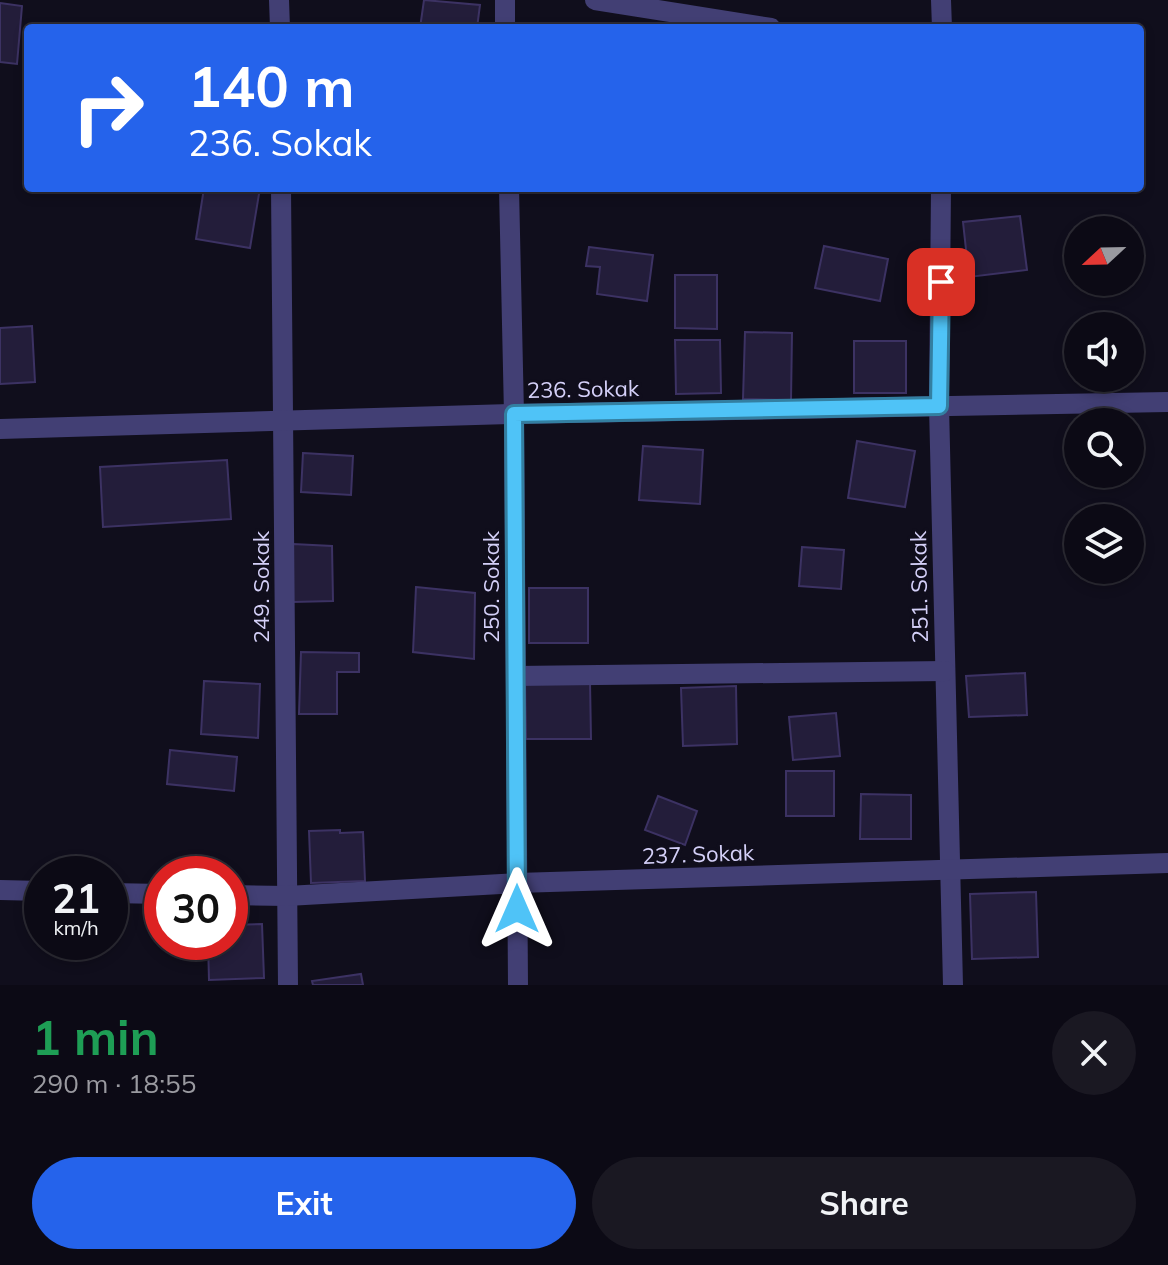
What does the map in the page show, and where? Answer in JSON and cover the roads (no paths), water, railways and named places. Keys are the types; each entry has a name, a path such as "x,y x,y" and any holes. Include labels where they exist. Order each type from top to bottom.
{"street":[{"path":"279,0 280,24"},
{"path":"505,0 505,24"},
{"path":"595,0 746,24"},
{"path":"941,0 942,24"},
{"name":"249. Sokak","path":"281,192 288,985"},
{"name":"250. Sokak","path":"509,192 514,414 518,985"},
{"name":"251. Sokak","path":"941,192 939,406 953,985"},
{"name":"236. Sokak","path":"0,429 514,414 1168,402"},
{"path":"516,676 945,671"},
{"name":"237. Sokak","path":"248,895 287,896 517,883 1168,863"},
{"path":"0,890 24,891"}]}
